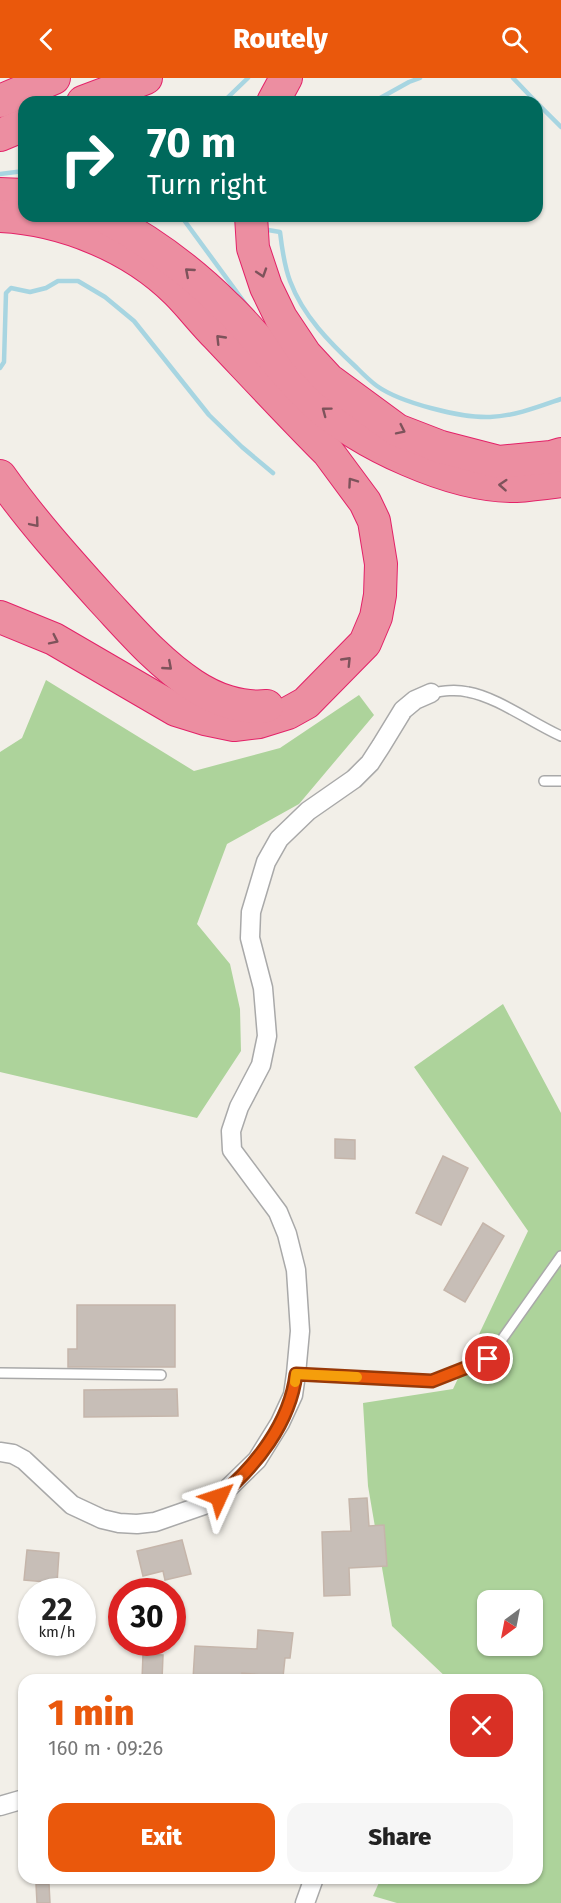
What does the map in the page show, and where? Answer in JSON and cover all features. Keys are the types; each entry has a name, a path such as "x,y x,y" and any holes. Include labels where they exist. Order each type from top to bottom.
{"highway":[{"path":"0,102 54,78"},
{"path":"99,96 146,78"},
{"path":"276,96 286,78"},
{"path":"0,135 18,127"},
{"path":"0,194 18,195"},
{"path":"0,216 18,217"},
{"path":"0,617 54,639 176,710 234,725 260,722 288,713 306,703 365,643 376,617 380,596 381,564 374,521 365,502 328,452 177,292 159,276 140,262 107,245 69,229 44,222"},
{"path":"113,222 152,244 188,271 228,308 314,401 355,433 425,466 475,481 516,486 561,481"},
{"path":"251,222 254,248 281,318 305,354 329,380 397,430 441,447 499,462 551,458 561,454"},
{"path":"0,476 22,507 62,554 147,648 179,676 195,687 233,704 260,707 306,703"}],"street":[{"path":"0,1452 13,1454 24,1461 72,1505 102,1519 119,1523 155,1522 204,1505 219,1497 257,1460 280,1423 293,1395 296,1374 300,1331 296,1270 288,1234 278,1212 232,1150 231,1131 239,1107 261,1065 267,1036 263,988 250,938 251,912 266,862 279,839 308,811 354,779 370,763 403,710 415,700 431,693"},
{"path":"0,1806 18,1801"},
{"path":"305,1903 312,1884"}],"lane":[{"path":"431,693 461,691 486,696 561,736"},
{"path":"544,781 561,781"},
{"path":"296,1374 432,1381 488,1359 561,1256"},
{"path":"0,1373 161,1376"}],"green space":[{"path":"46,680 194,771 280,748 359,695 374,715 299,804 227,844 197,924 230,964 240,1009 241,1051 197,1118 0,1072 0,752 22,738"},
{"path":"503,1004 561,1113 561,1903 397,1903 373,1896 378,1884 543,1884 543,1674 443,1674 392,1626 368,1486 363,1403 453,1389 528,1231 414,1067"}],"building":[{"path":"335,1139 355,1140 355,1159 335,1158"},
{"path":"443,1156 468,1168 441,1225 416,1213"},
{"path":"483,1223 504,1236 465,1302 444,1290"},
{"path":"77,1305 175,1305 175,1367 68,1367 68,1349 77,1349"},
{"path":"177,1389 178,1416 84,1417 84,1390"},
{"path":"367,1498 369,1526 384,1525 387,1566 349,1568 350,1595 324,1596 322,1532 351,1531 349,1499"},
{"path":"182,1540 191,1574 165,1578 163,1571 143,1576 137,1551"},
{"path":"27,1550 59,1553 57,1578 24,1578"},
{"path":"258,1630 293,1633 290,1658 285,1658 283,1674 193,1674 195,1646 257,1649"},
{"path":"143,1656 163,1656 162,1674 142,1674"},
{"path":"36,1884 49,1884 50,1903 37,1903"}],"waterway":[{"path":"229,96 248,78"},
{"path":"384,96 420,78"},
{"path":"513,78 530,96"},
{"path":"543,109 561,127"},
{"path":"0,174 18,172"},
{"path":"185,222 247,306"},
{"path":"262,229 280,232 290,281 310,317 327,339 377,386 416,404 478,417 508,415 561,399"},
{"path":"0,368 4,362 6,293 11,288 30,292 46,288 58,281 78,281 105,297 134,321 209,415 273,473"}],"slow traffic":[{"path":"295,1382 296,1374 357,1377"}],"route":[{"path":"219,1497 257,1460 280,1423 293,1395 296,1374 432,1381 488,1359"}]}
